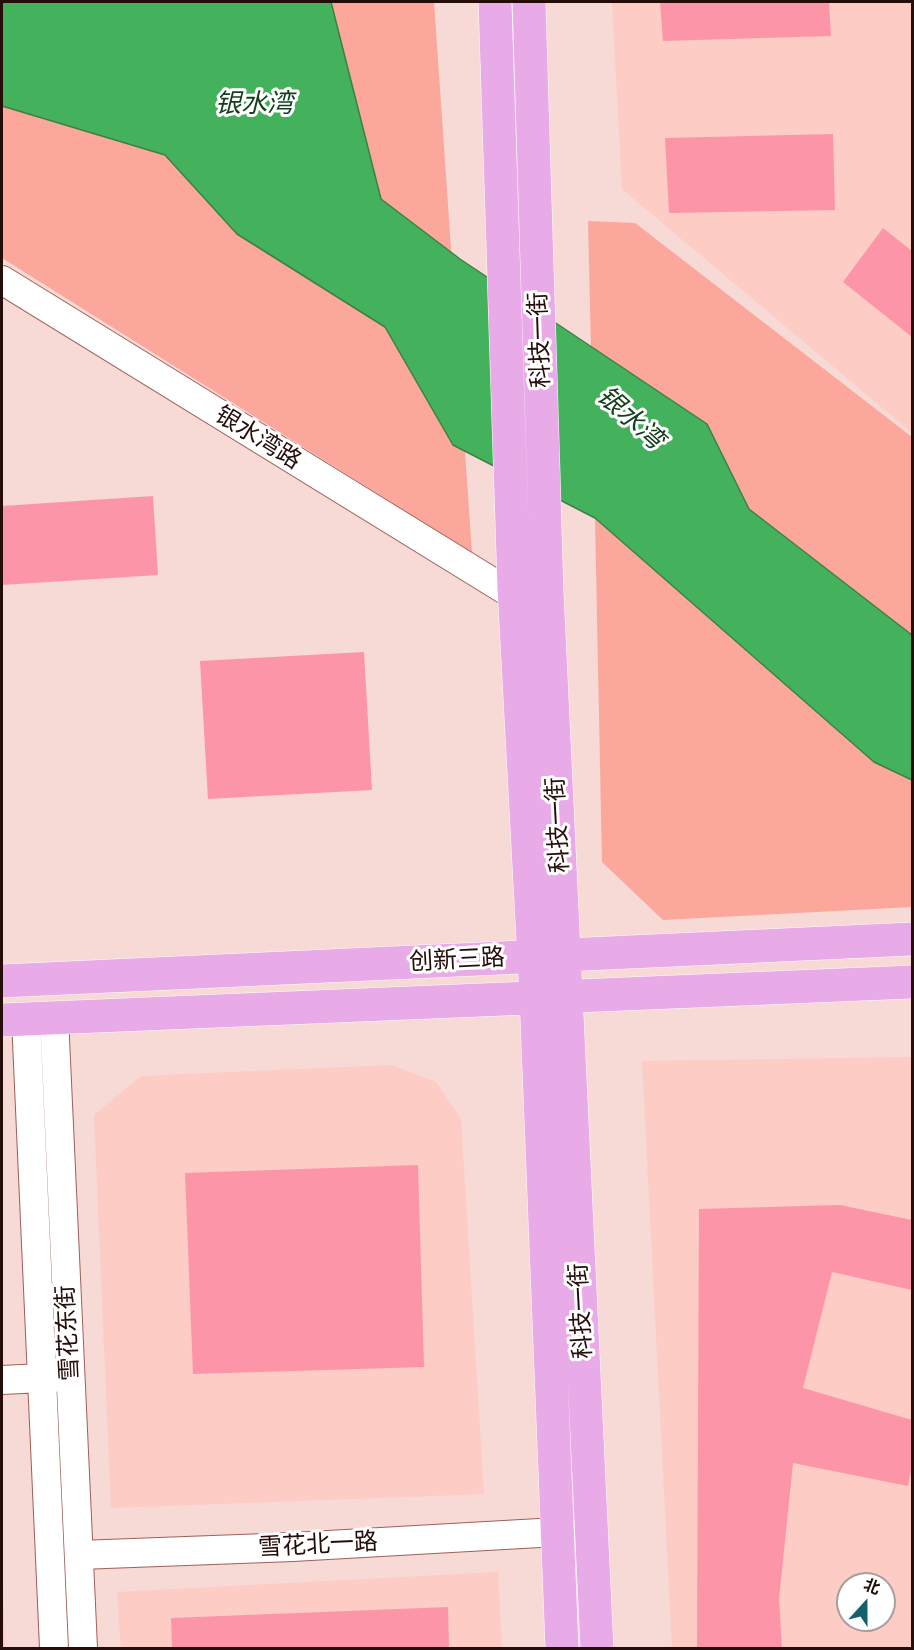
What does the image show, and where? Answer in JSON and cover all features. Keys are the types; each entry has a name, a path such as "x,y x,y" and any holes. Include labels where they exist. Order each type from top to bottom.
{"main road":[{"name":"科技一街","path":"495,2 515,592 549,956"},
{"name":"科技一街","path":"529,2 547,591 549,956 597,1648"},
{"name":"创新三路","path":"2,981 912,939"},
{"name":"创新三路","path":"27,1019 912,982"},
{"name":"科技一街","path":"551,997 557,1532 562,1648"}],"street":[{"name":"银水湾路","path":"2,280 515,592"},
{"name":"雪花东街","path":"27,1019 56,1377 79,1556 83,1648"},
{"name":"雪花东街","path":"54,1648 56,1377"},
{"path":"2,1380 56,1377"},
{"name":"雪花北一路","path":"79,1556 557,1532"}],"shaded area":[{"path":"2,2 434,2 472,553 2,258"},
{"path":"612,2 912,2 912,433 622,189"},
{"path":"588,221 635,223 912,437 912,635 749,509 706,424 591,348"},
{"path":"595,518 874,762 912,780 912,907 663,920 602,862"},
{"path":"912,1057 912,1648 672,1648 642,1061"},
{"path":"391,1065 436,1082 461,1119 484,1494 111,1508 94,1115 141,1076"},
{"path":"2,1549 5,1648 2,1648"},
{"path":"498,1572 502,1648 121,1648 117,1592"}],"water":[{"name":"银水湾","path":"2,2 331,2 381,199 460,259 707,424 749,509 912,635 912,780 874,762 595,518 453,445 385,327 237,234 165,155 2,106"}],"building":[{"path":"660,2 829,2 831,36 663,41"},
{"path":"833,134 835,210 669,213 665,138"},
{"path":"883,228 912,251 912,337 843,282"},
{"path":"153,496 158,575 2,585 2,506"},
{"path":"364,652 372,790 208,799 200,661"},
{"path":"418,1165 424,1367 193,1374 185,1173"},
{"path":"840,1205 912,1220 912,1290 832,1272 803,1388 912,1420 912,1465 908,1486 793,1463 779,1599 782,1648 697,1648 699,1209"},
{"path":"448,1607 449,1648 172,1648 171,1618"}]}
